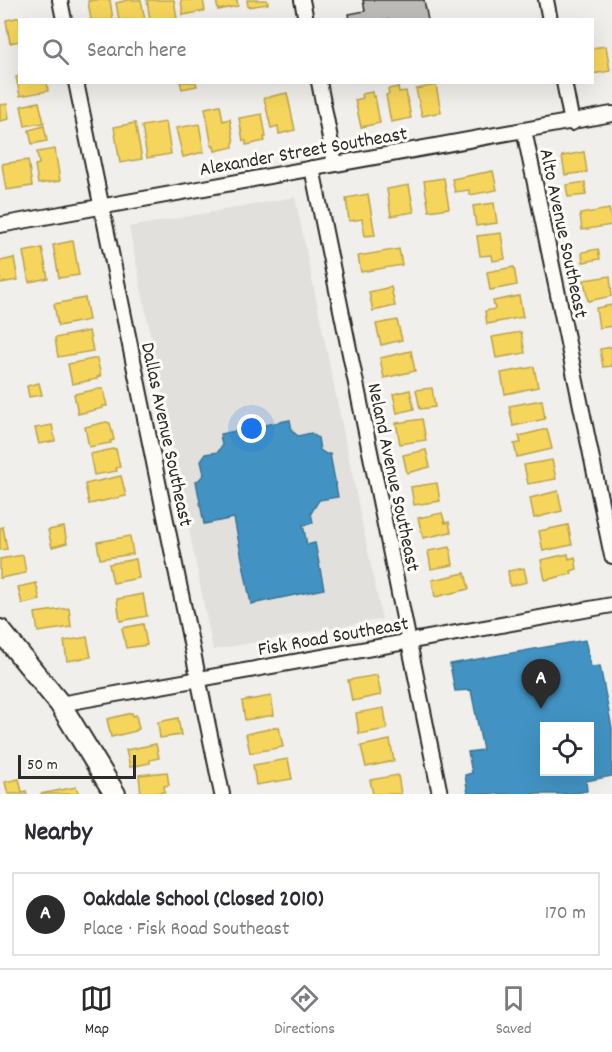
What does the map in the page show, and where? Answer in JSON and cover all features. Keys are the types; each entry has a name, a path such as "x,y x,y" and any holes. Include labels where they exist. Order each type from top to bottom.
{"street":[{"path":"60,0 64,18"},
{"path":"302,0 306,18"},
{"path":"546,0 550,18"},
{"name":"Dallas Avenue Southeast","path":"76,84 222,794"},
{"path":"319,84 335,164"},
{"name":"Alto Avenue Southeast","path":"564,84 572,123"},
{"name":"Alexander Street Southeast","path":"0,225 612,114"},
{"name":"Alto Avenue Southeast","path":"524,130 612,556"},
{"name":"Neland Avenue Southeast","path":"312,168 441,794"},
{"name":"Fisk Road Southeast","path":"60,704 612,605"},
{"path":"0,630 60,704 115,794"}],"shaded area":[{"path":"295,197 382,619 213,650 129,227"}],"building: Homes":[{"path":"110,0 113,18 91,18 88,1"},
{"path":"141,0 145,18 119,18 116,3"},
{"path":"147,0 174,0 177,18 150,18"},
{"path":"181,0 203,0 205,11 183,15"},
{"path":"216,0 237,0 238,6 218,10"},
{"path":"247,0 267,0 268,4 248,7"},
{"path":"26,16 26,18 18,18 18,41 10,43 6,20"},
{"path":"606,46 610,71 594,74 594,48"},
{"path":"18,76 18,84 47,84 48,91 20,96 16,77"},
{"path":"181,84 196,84 197,86 182,89"},
{"path":"436,85 441,112 422,116 416,89"},
{"path":"398,87 399,92 406,91 411,118 391,122 386,95 389,94 388,89"},
{"path":"372,92 373,97 375,96 380,123 361,127 355,100 363,98 362,94"},
{"path":"287,93 295,130 279,134 278,126 271,128 264,98"},
{"path":"39,102 44,123 25,126 21,106"},
{"path":"7,104 9,119 0,121 0,105"},
{"path":"220,105 223,121 230,119 234,142 233,147 215,151 214,146 212,147 205,108"},
{"path":"262,114 265,141 246,145 246,141 243,141 239,118"},
{"path":"166,122 171,154 147,158 142,126"},
{"path":"135,123 142,159 120,163 114,127"},
{"path":"199,124 204,152 183,157 176,128"},
{"path":"44,126 47,141 32,144 29,130"},
{"path":"55,149 60,181 38,184 35,165 39,164 37,152"},
{"path":"584,152 587,172 565,175 562,156"},
{"path":"28,160 32,186 6,190 2,164"},
{"path":"493,171 497,190 470,195 469,190 455,192 452,179"},
{"path":"444,178 449,208 429,211 424,181"},
{"path":"585,182 586,195 568,197 566,185"},
{"path":"409,185 414,212 391,216 387,189"},
{"path":"368,194 375,235 365,236 362,219 349,221 346,198"},
{"path":"494,203 497,223 476,226 473,206"},
{"path":"609,209 612,225 582,230 580,214"},
{"path":"501,233 505,259 493,261 492,255 480,256 477,236"},
{"path":"73,241 79,275 59,278 53,245"},
{"path":"42,248 48,278 29,282 23,252"},
{"path":"399,249 402,265 361,272 358,256"},
{"path":"598,249 600,259 583,262 582,252"},
{"path":"14,258 18,280 0,283 0,261"},
{"path":"514,267 517,285 490,290 487,272"},
{"path":"610,276 612,296 588,301 584,280"},
{"path":"391,287 395,306 373,311 369,292"},
{"path":"519,296 523,317 487,324 485,311 495,309 493,301"},
{"path":"85,298 89,320 58,326 54,304"},
{"path":"612,305 612,326 599,328 596,308"},
{"path":"397,320 402,340 381,345 376,324"},
{"path":"89,331 93,351 58,357 55,338"},
{"path":"521,332 525,353 496,358 492,337"},
{"path":"612,347 612,366 603,367 600,349"},
{"path":"411,351 415,371 384,378 380,358"},
{"path":"97,359 101,376 97,379 72,384 68,364"},
{"path":"534,367 538,387 505,394 501,373"},
{"path":"39,383 42,395 29,397 27,386"},
{"path":"432,388 435,407 420,409 416,390"},
{"path":"103,389 107,406 78,414 74,394"},
{"path":"410,390 414,409 397,413 393,394"},
{"path":"542,400 545,419 513,426 509,406"},
{"path":"422,419 426,440 400,444 396,423"},
{"path":"110,423 114,440 110,441 111,443 89,447 85,427"},
{"path":"52,425 55,441 39,444 35,428"},
{"path":"547,429 552,449 517,457 514,444 521,443 519,436"},
{"path":"116,449 120,467 116,468 117,471 94,475 90,454"},
{"path":"426,450 430,467 407,473 403,455"},
{"path":"552,460 556,479 528,484 524,465"},
{"path":"121,476 126,496 89,504 85,484"},
{"path":"437,483 440,501 414,505 411,487"},
{"path":"558,491 562,511 534,518 530,498"},
{"path":"442,513 445,523 449,522 451,532 423,538 418,518"},
{"path":"568,525 572,545 543,551 539,531"},
{"path":"3,527 7,549 0,550 0,528"},
{"path":"64,527 67,543 52,547 48,530"},
{"path":"130,536 133,554 100,559 97,542"},
{"path":"450,547 453,565 431,569 428,551"},
{"path":"568,554 569,559 575,557 577,569 571,571 572,574 545,580 541,560"},
{"path":"23,555 26,573 0,578 0,559"},
{"path":"136,559 139,578 113,583 109,564"},
{"path":"524,568 527,582 510,586 508,571"},
{"path":"465,573 469,589 435,597 432,580"},
{"path":"36,583 40,600 22,604 18,587"},
{"path":"143,594 147,616 120,621 117,599"},
{"path":"69,608 71,627 38,632 35,613"},
{"path":"143,624 147,645 126,648 122,628"},
{"path":"87,637 91,657 67,661 64,641"},
{"path":"377,675 381,695 352,701 348,680"},
{"path":"271,696 274,715 245,720 242,701"},
{"path":"384,708 387,729 359,734 356,713"},
{"path":"132,713 133,716 136,715 139,729 111,737 107,719"},
{"path":"178,718 181,735 160,738 158,722"},
{"path":"279,727 283,747 250,753 246,734"},
{"path":"390,740 394,761 366,767 361,746"},
{"path":"156,744 159,758 150,760 150,763 130,767 126,750"},
{"path":"288,759 292,779 256,785 253,765"},
{"path":"167,772 169,785 164,786 165,792 141,794 139,775"},
{"path":"398,775 401,794 373,794 370,780"},
{"path":"19,779 22,792 26,791 27,794 8,794 5,782"},
{"path":"76,787 79,794 40,794"}],"building: Schools":[{"path":"290,420 292,431 298,436 311,433 318,438 320,450 330,454 338,497 319,500 311,513 313,523 303,525 307,545 315,543 324,589 251,604 234,518 204,524 196,481 204,474 201,461 205,454 218,452 222,445 220,434"},
{"path":"585,640 591,667 600,666 612,728 612,776 586,781 587,791 570,794 468,794 465,775 472,773 468,752 483,750 471,690 455,691 450,664"}],"building: Other":[{"path":"363,0 424,0 428,18 350,18 349,14 365,11"}],"place":[{"name":"Oakdale School (Closed 2010)","path":"541,709"}]}
